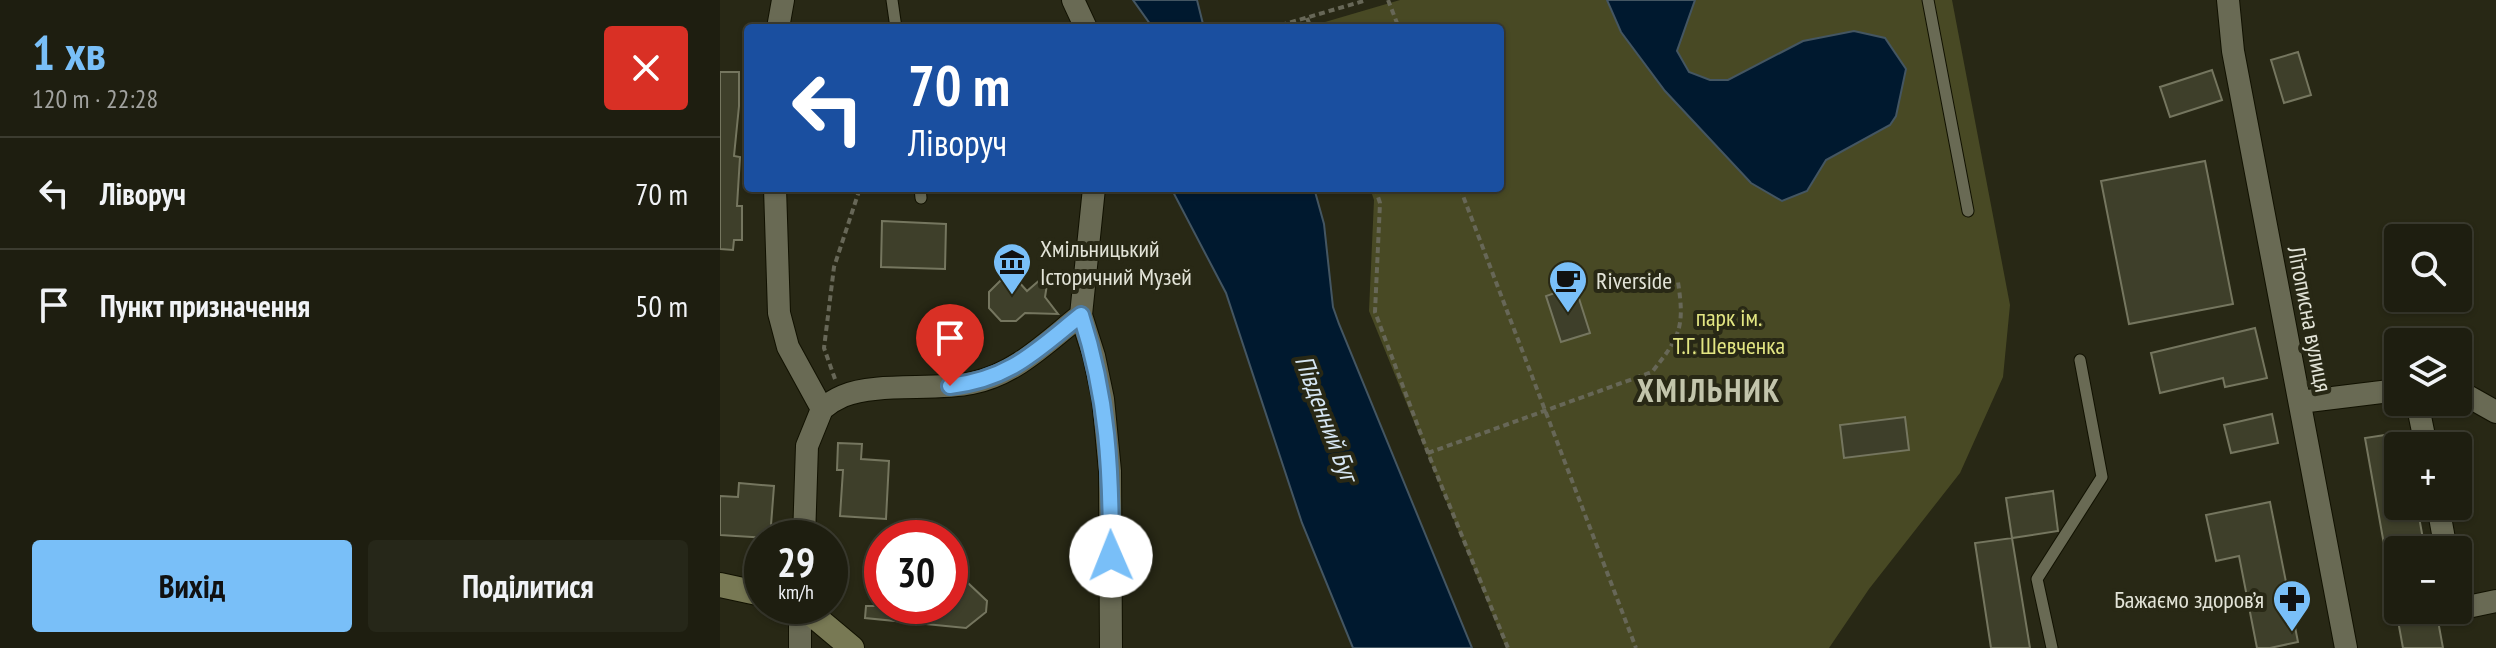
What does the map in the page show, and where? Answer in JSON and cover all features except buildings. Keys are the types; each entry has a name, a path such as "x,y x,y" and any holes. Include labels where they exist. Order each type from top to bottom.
{"main road":[{"path":"720,585 744,590"},
{"path":"823,624 852,648"}],"street":[{"path":"779,24 783,0"},
{"path":"1073,0 1084,24"},
{"name":"Літописна вулиця","path":"2228,0 2233,51 2346,648"},
{"path":"775,192 779,313 788,347 822,409"},
{"path":"1094,192 1081,315 1103,399 1110,471 1111,648"},
{"path":"805,520 807,446 822,409 842,396 866,390 974,383 1013,369 1081,315"},
{"path":"2300,402 2384,392"},
{"path":"2472,398 2496,412"},
{"path":"2472,606 2496,601"},
{"path":"800,648 801,624"}],"lane":[{"path":"892,0 895,24"},
{"path":"1928,0 1968,211"},
{"path":"2052,648 2037,579 2102,477 2080,360"}],"path":[{"path":"1286,24 1367,0"},
{"path":"1388,0 1397,24"},
{"path":"1307,18 1309,24"},
{"path":"842,396 824,348 834,267 859,192"},
{"path":"1376,192 1380,203 1375,312 1428,453 1508,648"},
{"path":"1462,192 1636,648"},
{"path":"1428,453 1652,372 1675,342 1683,312 1678,282"}],"green space":[{"name":"парк ім. Т.Г. Шевченка","path":"1400,0 1952,0 2010,305 2003,377 1960,473 1869,589 1829,648 1506,648 1369,311 1374,200 1371,192 1504,192 1504,24 1318,24"}],"water":[{"path":"1133,0 1197,0 1203,24 1150,24"},
{"path":"1607,0 1695,0 1677,51 1689,72 1710,80 1728,80 1803,41 1854,31 1885,38 1906,69 1896,116 1890,125 1826,160 1807,191 1782,201 1751,183 1665,91 1621,32"},
{"name":"Південний Буг","path":"1173,192 1315,192 1324,224 1333,307 1472,648 1353,648 1302,523 1226,293"}],"place":[{"name":"Хмільницький Історичний Музей","path":"1012,296"},
{"name":"Riverside","path":"1568,314"},
{"name":"Бажаємо здоров’я","path":"2292,633"}],"district":[{"name":"ХМІЛЬНИК","path":"1709,390"}],"route":[{"path":"950,386 974,383 1013,369 1081,315 1103,399 1110,471 1111,556"}]}
